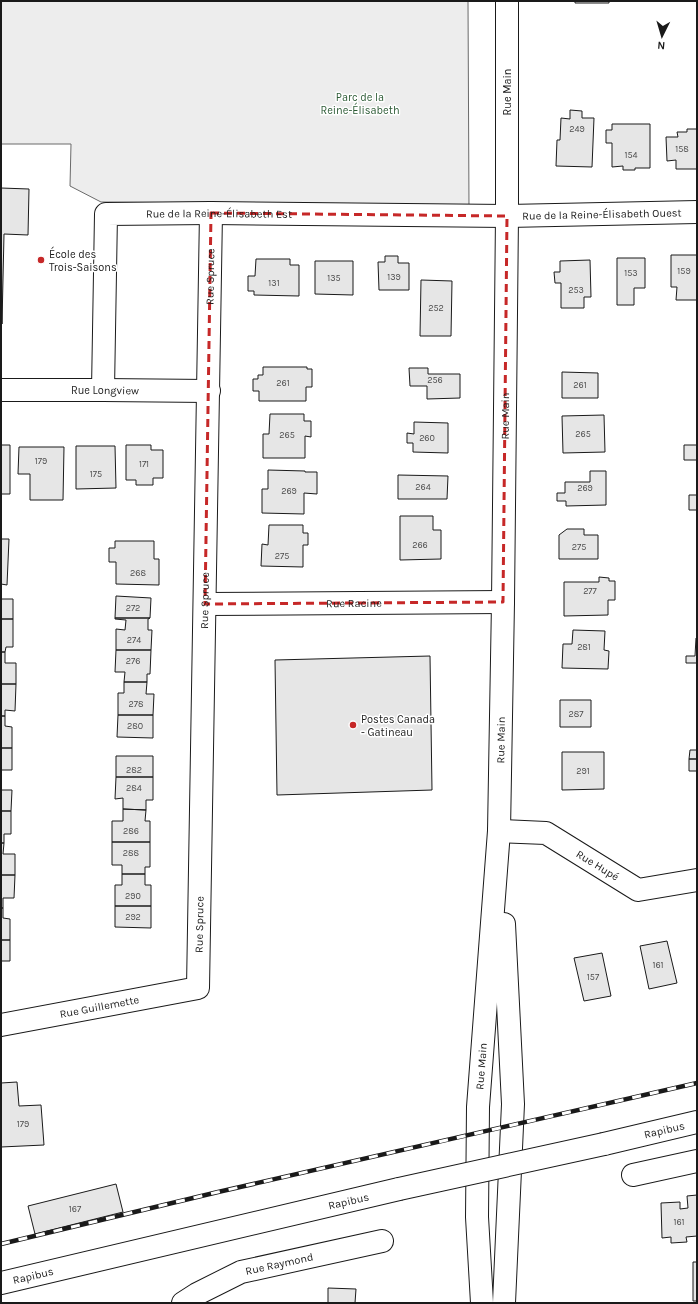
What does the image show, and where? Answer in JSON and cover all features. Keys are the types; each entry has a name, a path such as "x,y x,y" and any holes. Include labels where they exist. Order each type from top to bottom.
{"street":[{"name":"Rue Main","path":"482,1303 477,1217 478,1107 499,831 507,216 507,1"},
{"name":"Rue de la Reine-Élisabeth Ouest","path":"507,216 697,212"},
{"name":"Rue de la Reine-Élisabeth Est","path":"103,390 106,214 211,213 507,216"},
{"name":"Rue Spruce","path":"198,988 211,213"},
{"name":"Rue Longview","path":"1,390 209,391"},
{"name":"Rue Racine","path":"205,604 503,602"},
{"name":"Rue Main","path":"499,831 513,1104 504,1303"},
{"name":"Rue Hupé","path":"499,831 546,833 638,890 697,880"},
{"name":"Rue Guillemette","path":"1,1025 198,988"},
{"name":"Rapibus","path":"1,1283 399,1189 697,1122"},
{"path":"633,1175 697,1161"},
{"name":"Rue Raymond","path":"183,1303 197,1294 241,1272 382,1241"}],"highlighted area":[{"path":"211,213 507,216 503,602 205,604"}],"green space":[{"name":"Parc de la Reine-Élisabeth","path":"1,1 468,1 469,209 223,203 101,202 70,186 71,144 1,144"}],"building":[{"path":"575,1 609,1 609,3 575,3"},
{"path":"570,110 582,111 582,118 594,118 592,167 556,166 557,140 560,140 561,118 570,119"},
{"path":"612,124 650,124 650,168 623,170 623,166 612,167 612,143 606,143 606,130 612,130"},
{"path":"687,129 697,129 697,169 676,169 676,160 667,161 666,137 678,137 677,132 687,132"},
{"path":"1,188 29,189 28,235 4,234 2,324"},
{"path":"671,255 697,255 697,300 676,300 677,287 671,287"},
{"path":"385,256 398,256 398,263 409,263 409,290 379,290 378,262 385,262"},
{"path":"617,258 645,258 645,288 634,288 634,305 617,305"},
{"path":"256,259 290,259 290,265 299,265 299,296 254,295 254,291 248,291 248,276 255,276"},
{"path":"590,260 591,297 584,297 584,308 561,308 561,283 555,283 554,272 560,272 560,261"},
{"path":"315,261 353,261 353,295 315,294"},
{"path":"421,280 452,281 451,336 420,336"},
{"path":"263,367 307,367 307,369 312,369 312,387 306,387 306,401 259,401 259,391 253,391 253,379 258,379 258,375 263,375"},
{"path":"409,368 428,368 428,374 460,374 460,398 427,399 427,386 410,386"},
{"path":"562,372 598,373 598,398 562,398"},
{"path":"270,414 304,414 304,421 311,421 311,437 305,436 305,458 263,458 263,434 269,434"},
{"path":"604,415 605,452 563,453 562,416"},
{"path":"414,422 448,423 448,453 413,452 413,443 407,443 407,433 414,434"},
{"path":"1,445 10,445 10,494 1,494"},
{"path":"126,445 151,445 151,450 163,450 163,478 153,478 153,485 136,485 136,480 126,480"},
{"path":"684,445 697,445 697,460 684,460"},
{"path":"76,446 115,446 116,488 76,489"},
{"path":"19,447 64,447 63,500 30,500 30,474 18,474"},
{"path":"268,470 317,472 317,494 304,493 304,514 262,513 262,489 268,489"},
{"path":"590,471 606,471 606,505 566,506 566,501 557,501 557,493 565,493 565,482 590,482"},
{"path":"398,475 448,476 447,499 398,499"},
{"path":"689,495 697,495 697,510 689,510"},
{"path":"400,516 433,516 433,530 441,530 441,559 400,560"},
{"path":"269,525 303,525 303,533 308,533 308,545 303,545 303,567 261,566 262,544 268,545"},
{"path":"567,529 584,529 584,535 598,535 598,559 559,559 559,535"},
{"path":"1,539 9,539 7,585 1,584"},
{"path":"115,541 154,541 154,559 159,559 159,585 116,584 116,562 109,562 109,548 115,548"},
{"path":"599,577 609,578 609,581 615,581 615,600 608,600 608,615 564,616 564,582 599,582"},
{"path":"116,596 151,598 150,618 115,618"},
{"path":"1,599 13,599 13,619 1,619"},
{"path":"115,618 150,618 148,619 148,630 152,630 151,650 116,650 116,629 125,630 126,620"},
{"path":"1,619 13,619 13,647 6,647 5,652 1,652"},
{"path":"573,630 605,631 604,650 609,651 608,669 562,668 563,644 572,644"},
{"path":"696,638 697,663 686,663 686,656 695,656"},
{"path":"116,650 151,650 150,674 147,674 147,682 124,682 125,672 115,672"},
{"path":"1,652 5,652 5,663 16,663 16,684 1,684"},
{"name":"Postes Canada - Gatineau","path":"430,656 432,790 277,795 275,660"},
{"path":"124,682 147,682 146,694 154,694 153,715 118,715 118,693 124,693"},
{"path":"1,684 16,684 15,711 5,710 5,716 1,716"},
{"path":"560,700 591,700 591,727 560,727"},
{"path":"118,715 153,715 153,738 117,737"},
{"path":"1,716 5,716 5,726 12,727 12,748 1,748"},
{"path":"1,748 12,748 12,770 1,770"},
{"path":"690,750 697,750 697,759 689,759"},
{"path":"562,752 604,752 604,789 562,790"},
{"path":"116,756 153,756 153,777 116,777"},
{"path":"689,759 697,759 697,771 689,771"},
{"path":"116,777 153,777 153,800 146,800 146,810 123,809 123,798 115,799"},
{"path":"1,790 12,790 11,811 1,811"},
{"path":"123,809 146,810 145,821 150,821 150,842 112,842 112,821 123,821"},
{"path":"1,811 11,811 11,834 4,834 4,843 1,843"},
{"path":"112,842 150,842 150,867 145,867 145,874 122,874 122,865 112,865"},
{"path":"1,843 4,843 3,854 15,854 15,875 1,875"},
{"path":"122,874 145,874 145,885 151,885 151,906 115,906 115,885 122,885"},
{"path":"1,875 15,875 14,898 3,898 3,908 1,908"},
{"path":"115,906 151,906 151,928 115,927"},
{"path":"1,908 3,908 3,918 10,919 10,940 1,940"},
{"path":"1,940 10,940 10,961 1,961"},
{"path":"667,941 677,983 649,989 640,946"},
{"path":"602,953 611,996 584,1001 574,958"},
{"path":"17,1082 19,1106 41,1105 44,1145 1,1147 1,1083"},
{"path":"116,1184 123,1212 35,1234 28,1206"},
{"path":"697,1195 697,1236 686,1237 687,1242 671,1243 671,1237 662,1238 661,1203 680,1202 680,1209 688,1208 687,1196"},
{"path":"693,1262 697,1262 697,1301 693,1301"},
{"path":"328,1288 356,1289 355,1303 328,1303"}],"railway":[{"path":"1,1244 218,1192 697,1083"}],"place":[{"name":"École des Trois-Saisons","path":"41,260"},
{"name":"Postes Canada - Gatineau","path":"353,725"}]}
